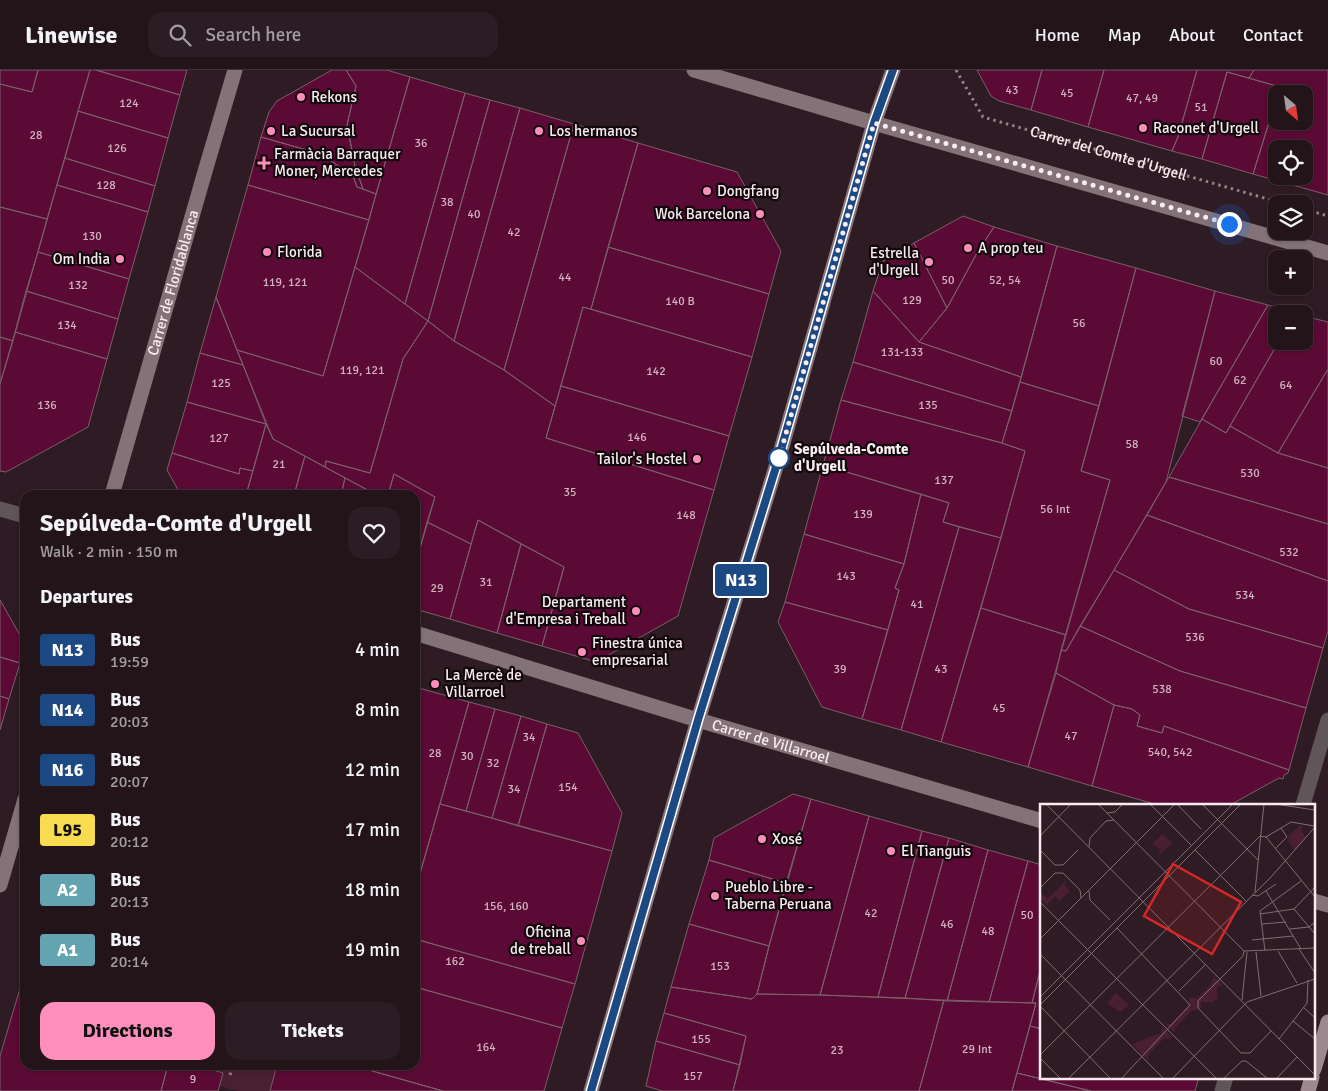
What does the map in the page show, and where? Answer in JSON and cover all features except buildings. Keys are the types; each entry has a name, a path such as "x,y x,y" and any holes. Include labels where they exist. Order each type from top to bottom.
{"main road":[{"path":"1316,1062 1328,1022"},
{"path":"1308,1091 1312,1078"}],"street":[{"name":"Carrer de Floridablanca","path":"113,490 235,70"},
{"path":"694,70 1328,252"},
{"path":"591,1091 698,720 779,457 874,123 893,70"},
{"path":"0,509 20,515"},
{"name":"Carrer de Villarroel","path":"420,635 698,720 1040,820"},
{"path":"1303,804 1328,720"},
{"path":"0,885 20,816"},
{"path":"1222,1091 1226,1078"}],"path":[{"name":"Carrer del Comte d'Urgell","path":"956,70 983,117 1268,199"},
{"path":"1313,212 1328,216"},
{"path":"230,1075 231,1070"}],"shaded area":[{"path":"213,1070 276,1070 270,1091 238,1091 219,1086 223,1073"}],"bus line":[{"name":"N13","path":"591,1091 698,720 779,457 874,123 893,70"}],"place":[{"name":"Rekons","path":"301,97"},
{"name":"Raconet d'Urgell","path":"1143,128"},
{"name":"La Sucursal","path":"271,131"},
{"name":"Los hermanos","path":"539,131"},
{"name":"Farmàcia Barraquer Moner, Mercedes","path":"264,163"},
{"name":"Dongfang","path":"707,191"},
{"name":"Wok Barcelona","path":"760,214"},
{"name":"A prop teu","path":"968,248"},
{"name":"Florida","path":"267,252"},
{"name":"Om India","path":"120,259"},
{"name":"Estrella d'Urgell","path":"929,262"},
{"name":"Sepúlveda-Comte d'Urgell","path":"779,458"},
{"name":"Tailor's Hostel","path":"697,459"},
{"name":"Departament d'Empresa i Treball","path":"636,611"},
{"name":"Finestra única empresarial","path":"582,652"},
{"name":"La Mercè de Villarroel","path":"435,684"},
{"name":"Xosé","path":"762,839"},
{"name":"El Tianguis","path":"891,851"},
{"name":"Pueblo Libre - Taberna Peruana","path":"715,896"},
{"name":"Oficina de treball","path":"581,941"}],"route":[{"path":"779,458 874,123 1229,224"}]}
